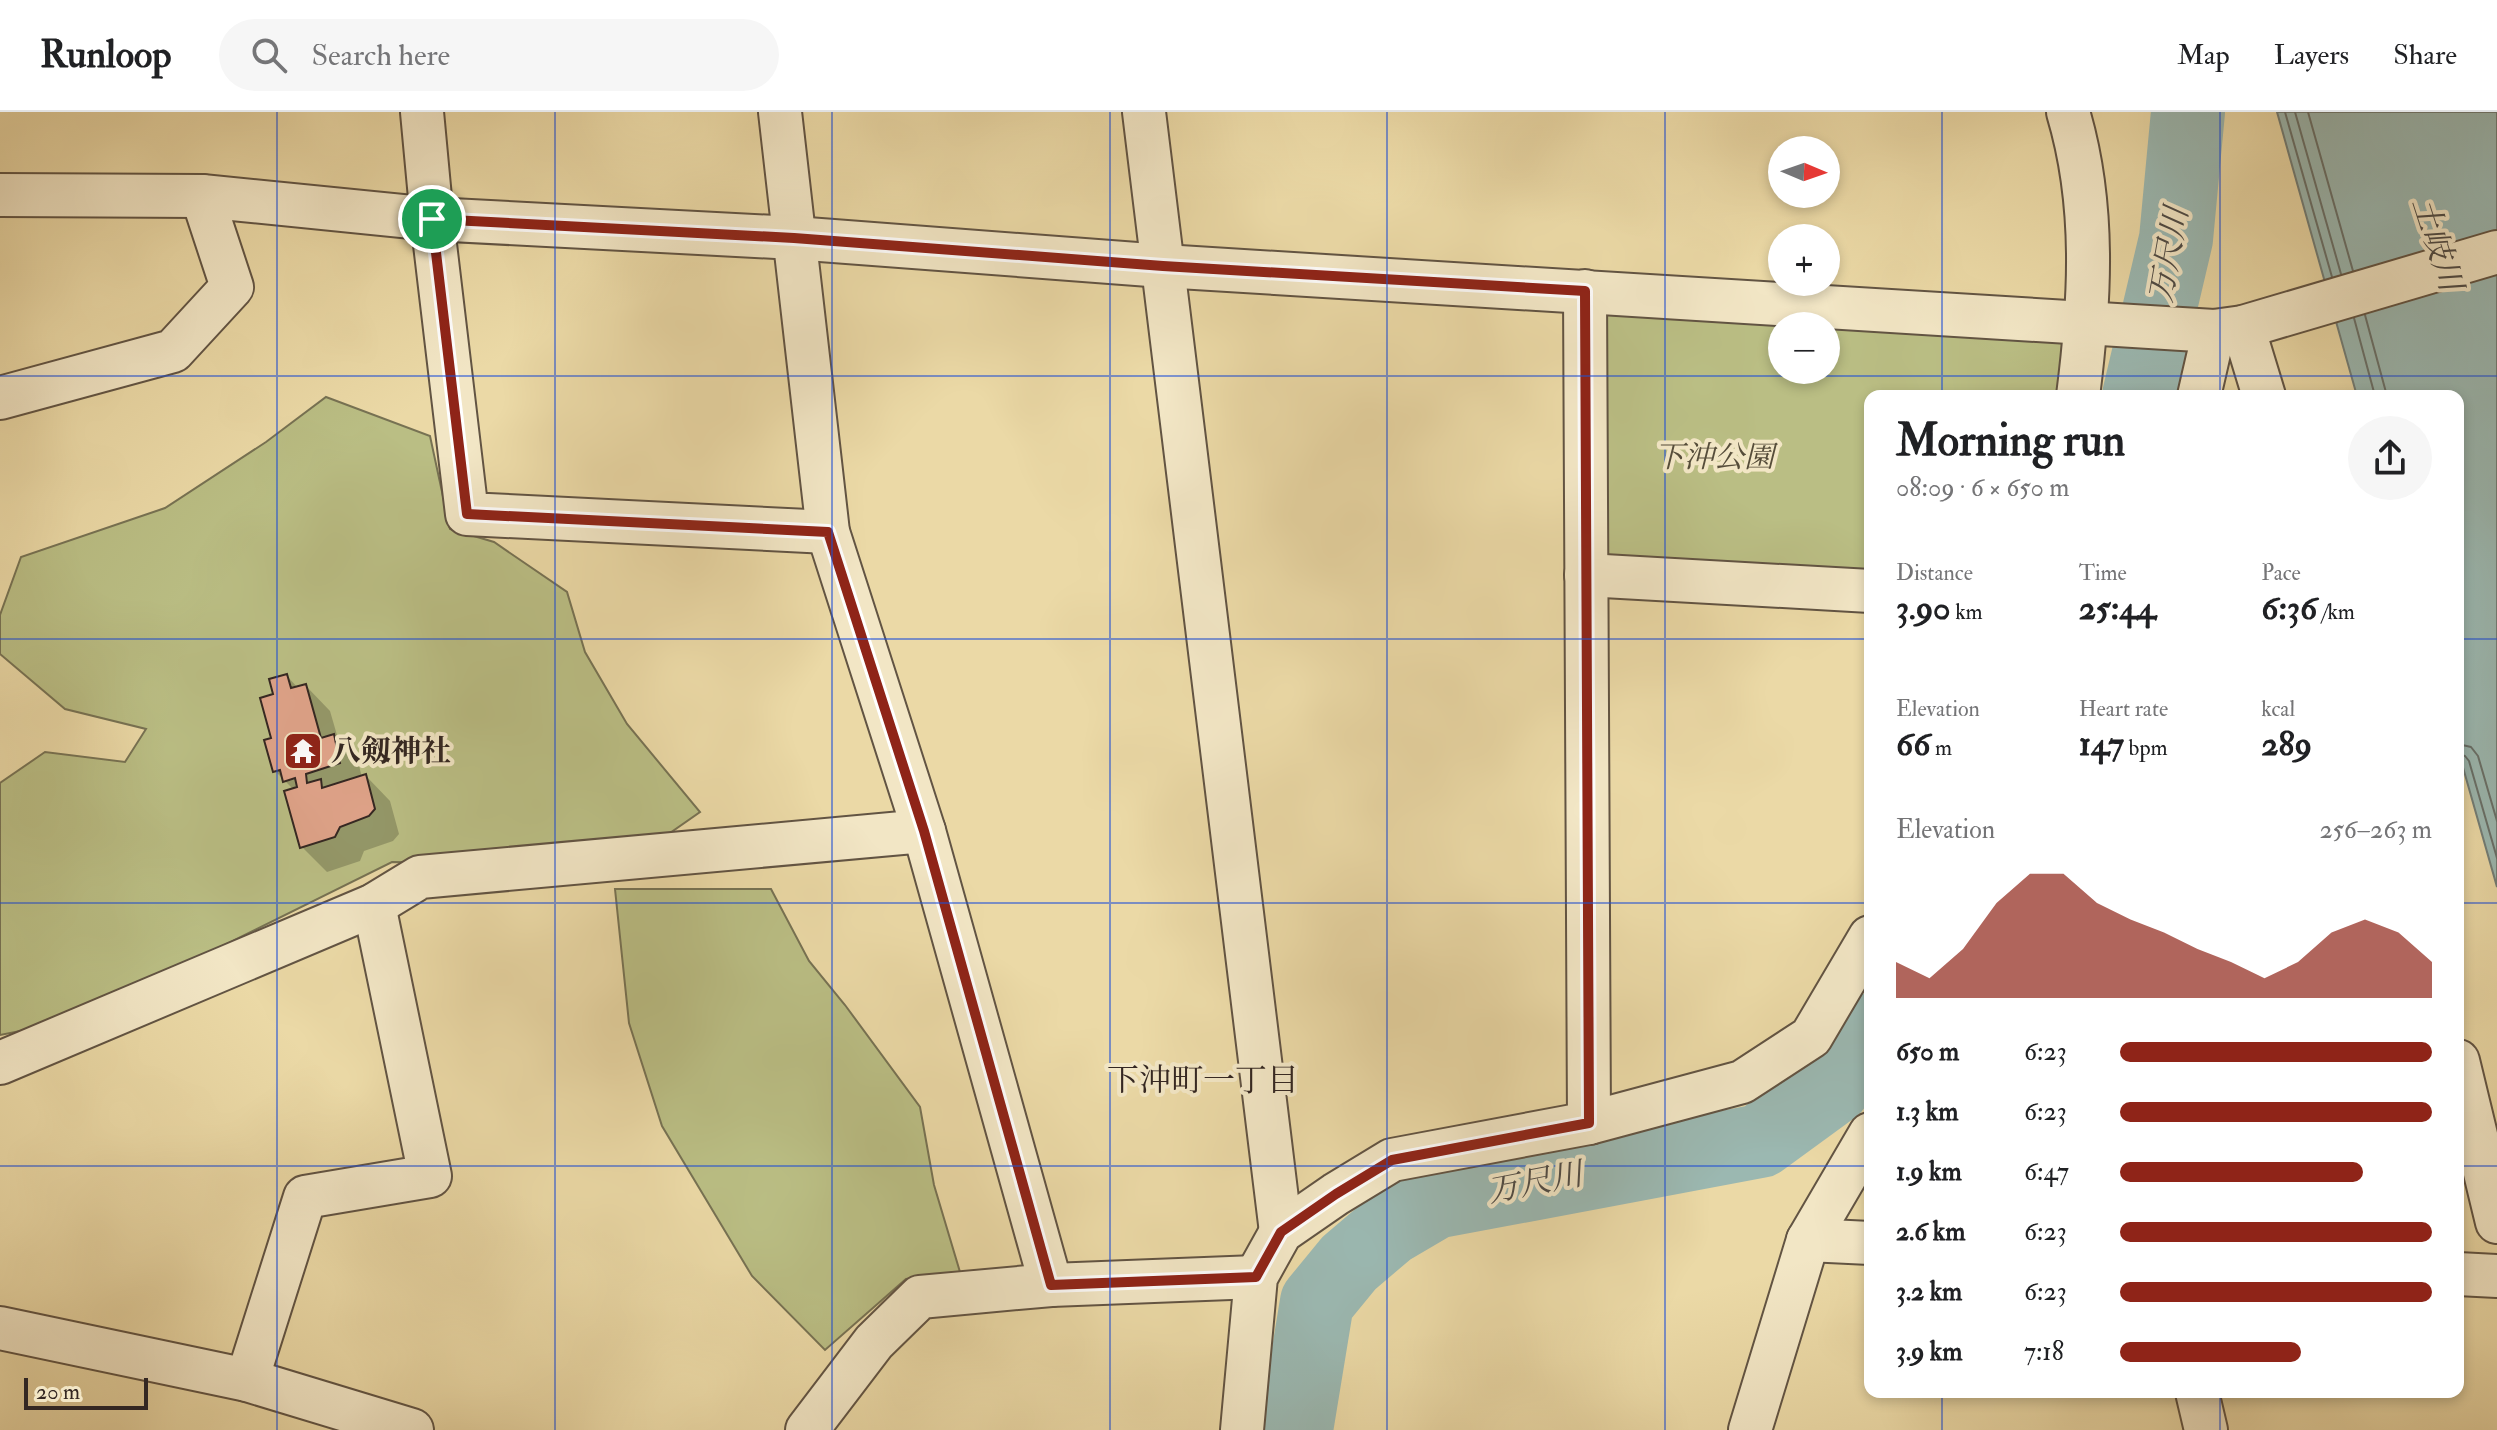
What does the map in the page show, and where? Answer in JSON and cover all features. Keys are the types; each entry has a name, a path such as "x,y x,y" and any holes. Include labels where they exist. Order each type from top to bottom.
{"street":[{"path":"422,112 467,514 828,532"},
{"path":"780,112 828,532 924,831 1051,1285"},
{"path":"1144,112 1281,1232"},
{"path":"2068,112 2089,231 2087,323 2079,390"},
{"path":"0,195 202,196 432,219 794,238 1163,266 2229,329 2497,252"},
{"path":"0,398 173,351 232,287 202,196"},
{"path":"1585,291 1589,1123"},
{"path":"2202,390 2229,329"},
{"path":"2229,329 2261,390"},
{"path":"1586,575 1864,591"},
{"path":"0,1063 374,905 420,877 924,831"},
{"path":"247,1380 305,1197 430,1176 374,905"},
{"path":"1242,1430 1256,1277 1281,1232 1392,1160 1589,1123 1742,1082 1811,1037 1864,947"},
{"path":"2464,1086 2497,1222"},
{"path":"1750,1430 1808,1240 1864,1144"},
{"path":"1808,1240 1864,1243"},
{"path":"2464,1274 2497,1276"},
{"path":"807,1430 874,1342 920,1297 1051,1285 1256,1277"},
{"path":"0,1328 247,1380 412,1430"},
{"path":"2198,1398 2206,1430"}],"green space":[{"name":"下沖公園","path":"1598,313 1768,323 1768,384 1840,384 1840,327 2074,340 2065,390 1864,390 1864,576 1605,562"},
{"path":"326,397 430,436 450,529 494,542 567,592 585,652 627,724 700,812 657,842 456,863 392,862 71,1021 0,1035 0,783 45,752 125,762 146,729 65,709 0,654 0,615 21,557 165,508 266,442"},
{"path":"615,889 771,889 809,961 920,1107 934,1185 960,1272 906,1279 825,1350 752,1276 662,1126 629,1023"}],"water":[{"name":"土岐川","path":"2277,112 2497,112 2497,887 2464,771 2464,390 2355,390"}],"building":[{"name":"八剱神社","path":"287,674 291,688 306,684 321,738 334,734 340,763 306,774 307,783 321,779 322,788 366,774 375,809 369,816 340,827 335,837 300,848 284,791 297,787 295,778 283,782 280,770 273,772 264,740 271,738 260,698 273,694 269,679"}],"waterway":[{"name":"万尺川","path":"2140,390 2176,239 2188,112"},
{"name":"万尺川","path":"1296,1430 1317,1302 1349,1263 1389,1229 1435,1202 1760,1141 1834,1087 1864,1040"}],"place":[{"name":"八剱神社","path":"303,751"}],"district":[{"name":"下沖町一丁目","path":"1203,1081"}],"route":[{"path":"432,219 794,238 1163,266 1585,291 1589,1123 1392,1160 1281,1232 1256,1277 1051,1285 924,831 828,532 467,514 432,219"}]}
